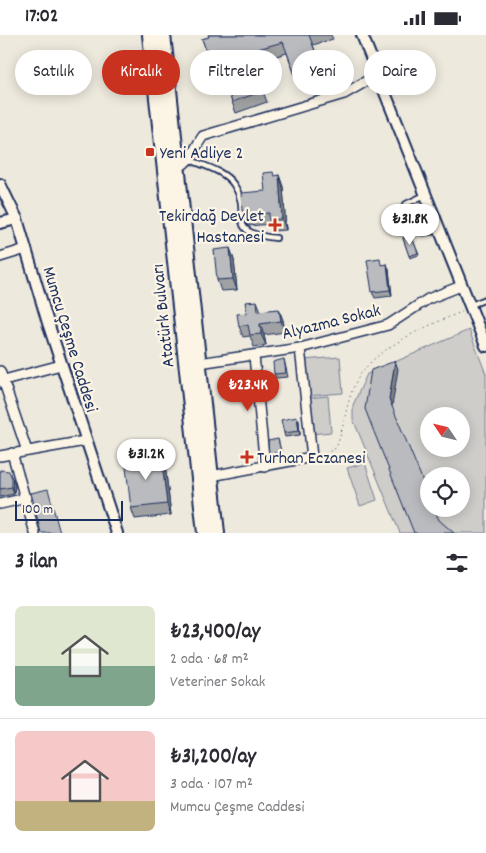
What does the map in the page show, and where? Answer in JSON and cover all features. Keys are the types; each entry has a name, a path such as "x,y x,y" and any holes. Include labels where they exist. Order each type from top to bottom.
{"main road":[{"name":"Atatürk Bulvarı","path":"150,35 205,533"},
{"name":"Atatürk Bulvarı","path":"163,35 217,533"}],"street":[{"path":"362,35 368,50"},
{"path":"178,168 190,160 196,146 204,136 344,95 364,83"},
{"path":"385,95 486,346"},
{"name":"Mumcu Çeşme Caddesi","path":"0,184 17,219 85,441 117,533"},
{"path":"0,223 17,219"},
{"path":"0,257 26,249"},
{"name":"Alyazma Sokak","path":"199,363 300,348 388,325 428,299 461,286"},
{"path":"211,476 312,457 300,348"},
{"path":"254,356 265,467"},
{"path":"2,381 61,365"},
{"path":"0,371 27,451"},
{"path":"0,456 85,441"},
{"path":"12,453 36,533"},
{"path":"0,504 27,498"}],"lane":[{"path":"190,160 228,178 235,187 241,222 246,231 254,235 276,238"},
{"path":"425,195 406,204 405,216 416,231 422,233 438,230"},
{"path":"471,307 486,299"}],"path":[{"path":"312,457 325,455 336,448 344,427 350,396 364,369 418,329 471,307"}],"shaded area":[{"path":"469,330 486,374 486,533 400,533 353,419 353,405 367,374"},
{"path":"340,357 343,393 306,396 303,360"},
{"path":"328,396 331,432 311,434 308,398"},
{"path":"365,463 377,500 360,506 347,468"}],"building":[{"path":"208,35 309,35 315,50 292,50 292,66 283,42 254,50 206,50 202,39 209,37"},
{"path":"229,95 252,95 232,102"},
{"path":"273,172 274,176 279,175 282,219 269,220 269,213 245,215 242,210 241,193 265,191 263,173"},
{"path":"411,235 418,253 409,256 403,238"},
{"path":"230,248 233,279 217,280 214,250"},
{"path":"380,258 381,265 387,264 390,290 372,292 367,260"},
{"path":"257,301 258,311 279,309 281,321 260,324 261,334 250,335 248,325 239,326 237,314 247,313 245,302"},
{"path":"284,359 286,373 274,374 273,362"},
{"path":"395,361 389,399 420,474 420,517 438,517 454,533 414,533 365,409 371,370"},
{"path":"297,417 299,431 284,433 281,420"},
{"path":"278,439 281,452 269,454 268,441"},
{"path":"161,454 167,504 131,508 125,459"},
{"path":"0,470 9,471 12,478 12,487 0,489"},
{"path":"48,489 60,533 41,533 31,493"}],"place":[{"name":"Yeni Adliye 2","path":"150,152"},
{"name":"Tekirdağ Devlet Hastanesi","path":"275,225"},
{"name":"Turhan Eczanesi","path":"247,457"}]}
